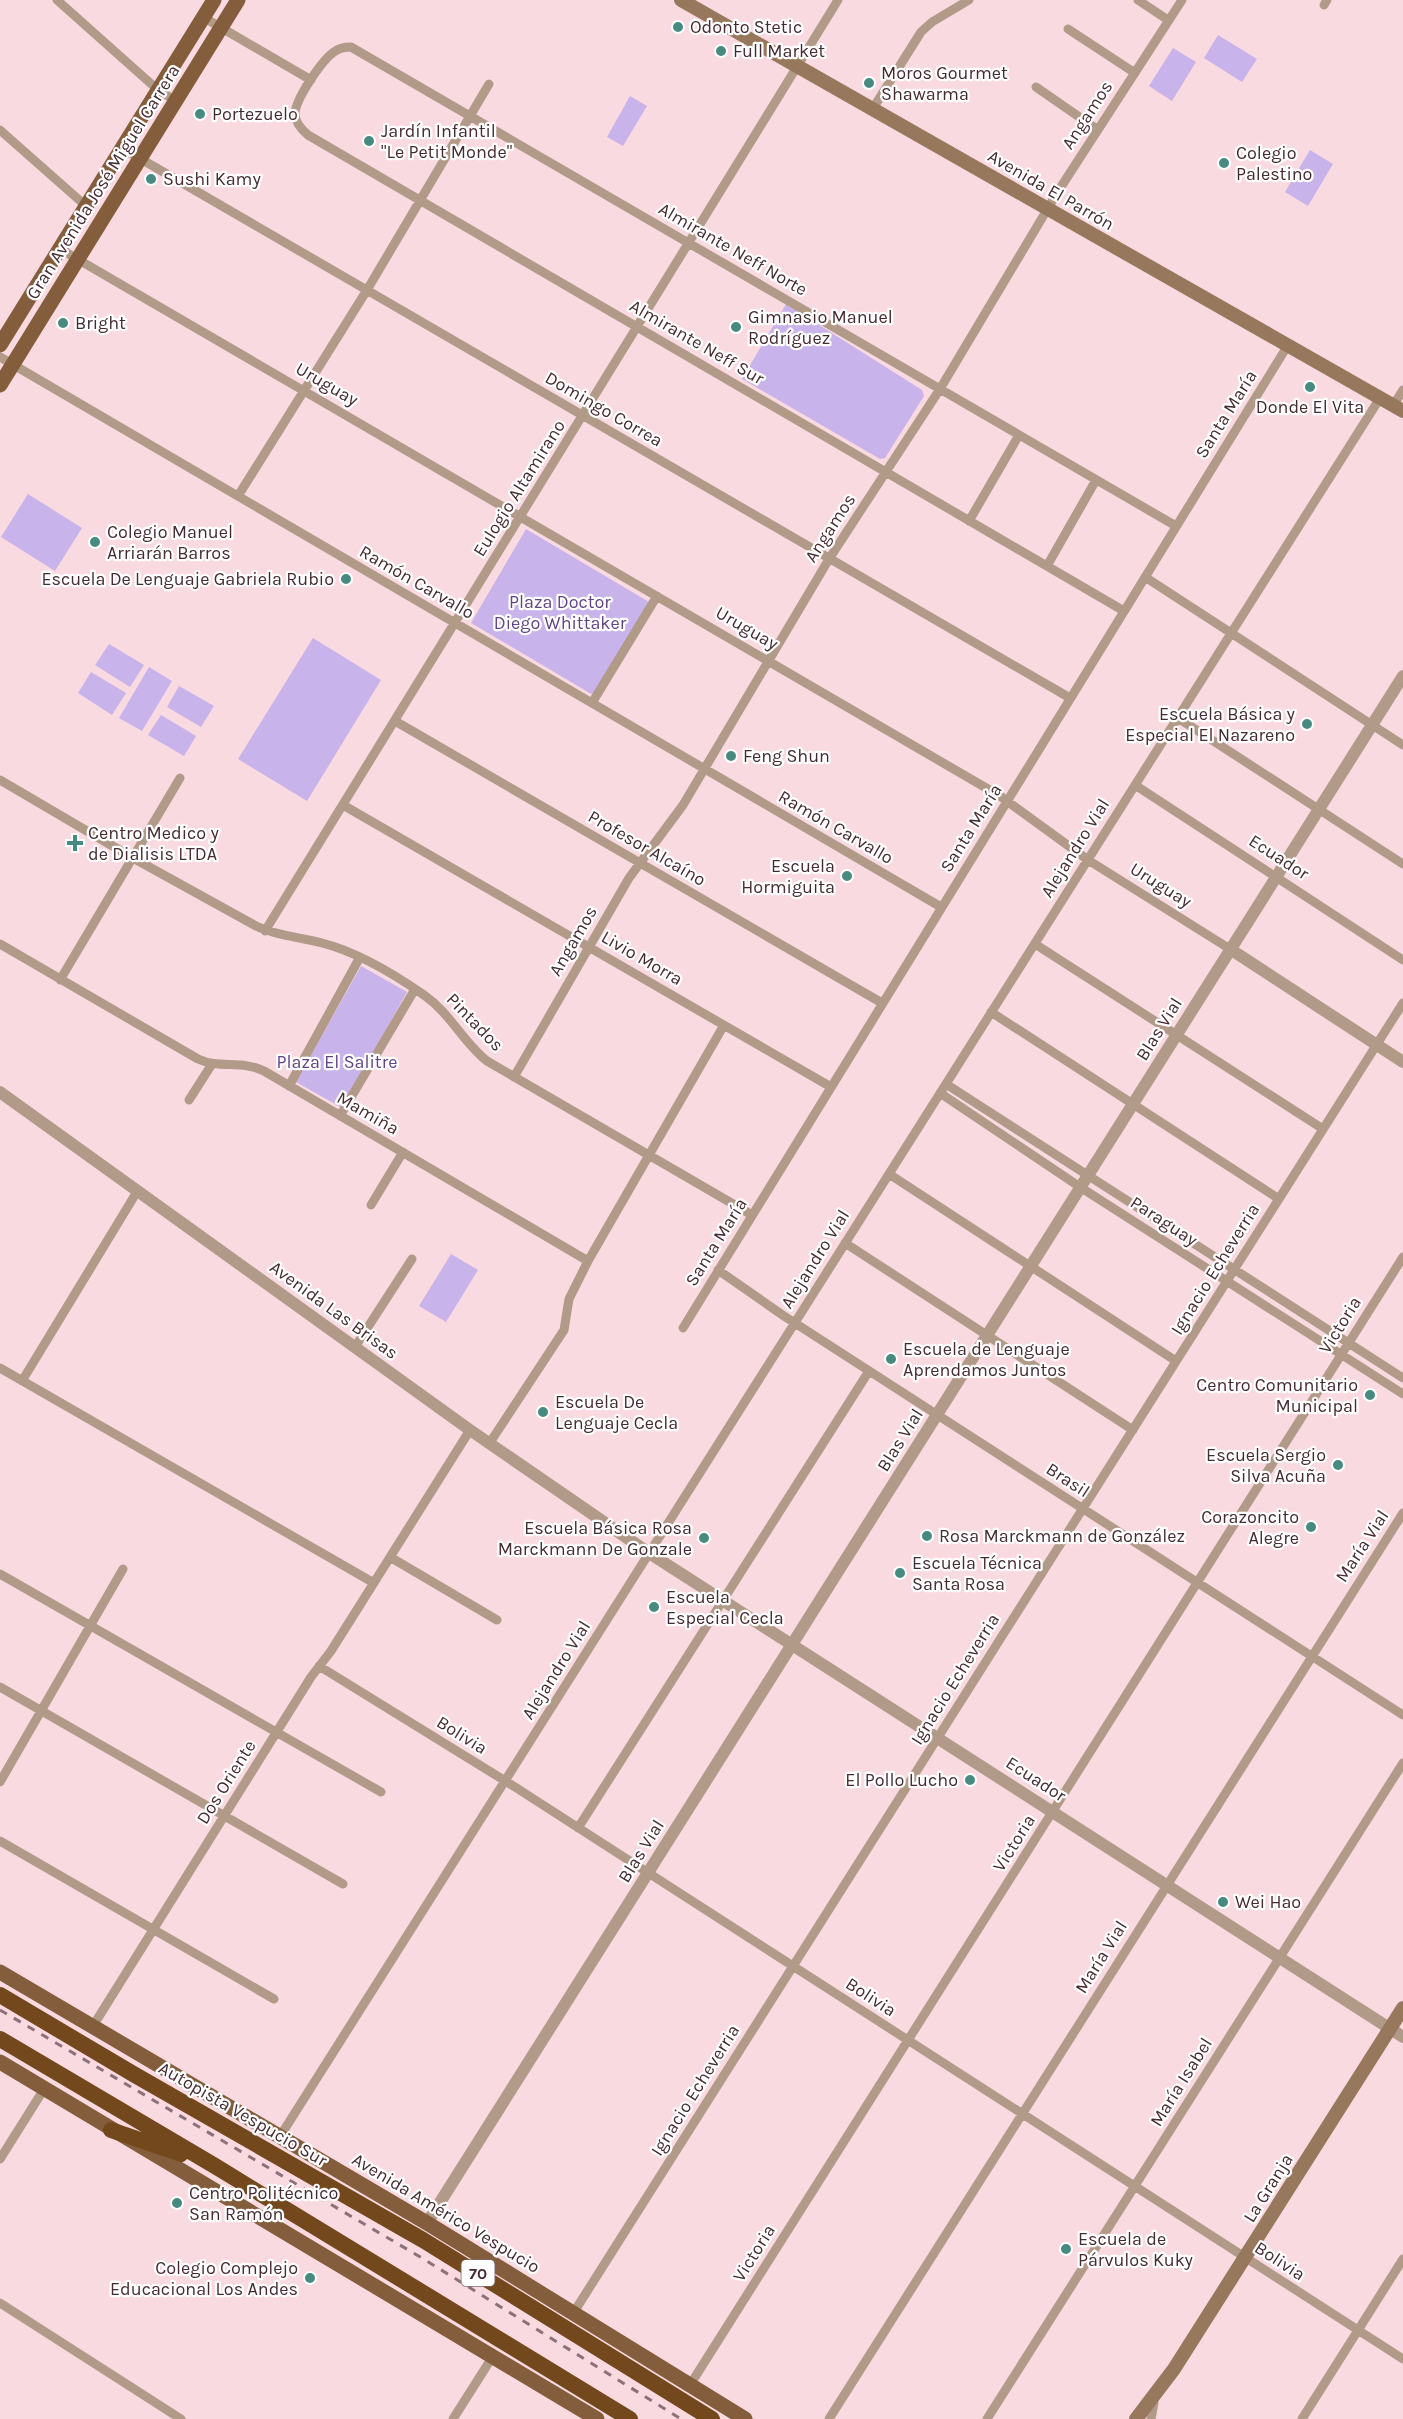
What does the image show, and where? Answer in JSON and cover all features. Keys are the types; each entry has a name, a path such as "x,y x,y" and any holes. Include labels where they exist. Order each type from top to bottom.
{"highway":[{"path":"0,1982 135,2075"},
{"name":"Autopista Vespucio Sur","path":"0,1995 453,2258 712,2419"},
{"name":"70","path":"0,2039 215,2166 630,2419"},
{"path":"111,2130 215,2166"}],"main road":[{"name":"Gran Avenida José Miguel Carrera","path":"0,345 213,0"},
{"name":"Gran Avenida José Miguel Carrera","path":"0,385 6,361 78,259 238,0"},
{"name":"Avenida El Parrón","path":"681,0 1398,408"},
{"name":"Avenida Américo Vespucio","path":"0,1972 427,2223 745,2419"},
{"name":"La Granja","path":"1141,2418 1403,2008"},
{"path":"0,2062 597,2419"},
{"name":"La Granja","path":"1141,2418 1154,2403 1162,2387"}],"street":[{"path":"57,0 158,90 176,101"},
{"name":"Eulogio Altamirano","path":"265,931 838,0"},
{"path":"872,110 921,32 932,22 969,0"},
{"path":"1138,0 1168,20"},
{"name":"Angamos","path":"514,1077 639,862 676,817 829,558 940,389 1047,209 1182,0"},
{"path":"203,16 311,80"},
{"path":"1068,29 1135,73"},
{"name":"Almirante Neff Norte","path":"311,80 332,53 341,48 351,47 1176,526"},
{"name":"Almirante Neff Sur","path":"311,80 298,103 295,115 303,131 1124,611"},
{"path":"238,496 367,290 489,84"},
{"path":"1036,87 1098,130"},
{"path":"0,130 86,206"},
{"name":"Domingo Correa","path":"122,148 1070,698"},
{"name":"Uruguay","path":"60,249 1007,800 1088,860 1403,1062"},
{"name":"Santa María","path":"683,1328 1288,345"},
{"name":"Ramón Carvallo","path":"6,361 941,907"},
{"path":"1398,408 1403,390"},
{"name":"Alejandro Vial","path":"279,2138 1380,398"},
{"path":"969,521 1019,435"},
{"path":"1047,566 1096,480"},
{"path":"1145,577 1403,746"},
{"path":"592,703 657,596"},
{"name":"Blas Vial","path":"427,2223 1403,676"},
{"path":"1178,718 1403,864"},
{"name":"Profesor Alcaíno","path":"395,721 882,1003"},
{"path":"60,980 180,778"},
{"name":"Pintados","path":"0,780 133,858 265,931 322,943 360,957 415,989 443,1011 480,1055 752,1215"},
{"name":"Ecuador","path":"1135,785 1403,960"},
{"name":"Livio Morra","path":"343,805 831,1087"},
{"name":"Mamiña","path":"0,944 198,1059 212,1064 248,1065 289,1086 588,1260"},
{"path":"1035,944 1323,1129"},
{"path":"289,1086 360,957"},
{"path":"340,1116 415,989"},
{"name":"Ignacio Echeverria","path":"574,2312 1403,1003"},
{"path":"991,1012 1279,1199"},
{"path":"489,1444 564,1330 569,1299 588,1260 650,1157 724,1025"},
{"path":"189,1100 212,1064"},
{"name":"Paraguay","path":"946,1084 1403,1378"},
{"name":"Avenida Las Brisas","path":"0,1092 489,1444 649,1553"},
{"name":"Paraguay","path":"940,1094 1080,1187 1403,1394"},
{"path":"371,1205 403,1152"},
{"path":"889,1174 1176,1361"},
{"path":"22,1381 138,1190"},
{"path":"845,1243 1133,1430"},
{"name":"Victoria","path":"690,2385 1403,1257"},
{"path":"355,1347 412,1259"},
{"name":"Brasil","path":"718,1270 795,1323 1403,1715"},
{"path":"0,1368 374,1583"},
{"path":"578,1828 869,1371"},
{"name":"Dos Oriente","path":"93,2026 276,1732 374,1583 470,1430"},
{"name":"María Vial","path":"829,2419 1403,1513"},
{"name":"Ecuador","path":"649,1553 1403,2037"},
{"path":"390,1557 497,1620"},
{"path":"0,1782 123,1569"},
{"path":"0,1574 381,1792"},
{"name":"Bolivia","path":"319,1666 505,1781 1403,2359"},
{"path":"0,1687 343,1884"},
{"name":"María Isabel","path":"987,2419 1403,1763"},
{"path":"0,1841 274,1999"},
{"path":"0,2159 44,2089"},
{"path":"1302,2419 1403,2259"},
{"path":"0,2303 182,2419"},
{"path":"453,2419 494,2356"}],"green space":[{"path":"1218,35 1257,59 1242,82 1204,58"},
{"path":"1173,48 1196,62 1172,101 1149,86"},
{"path":"630,96 647,106 623,146 607,137"},
{"path":"1310,150 1333,164 1308,206 1285,192"},
{"path":"786,304 922,390 924,396 885,458 880,459 742,379"},
{"path":"28,494 82,528 55,571 1,537"},
{"name":"Plaza Doctor Diego Whittaker","path":"526,529 649,602 593,695 471,623"},
{"path":"313,638 381,680 307,801 238,759"},
{"path":"109,644 144,665 130,687 95,665"},
{"path":"149,667 172,681 142,731 119,718"},
{"path":"91,672 126,693 112,715 78,693"},
{"path":"179,686 214,706 201,727 167,707"},
{"path":"161,715 196,736 184,756 148,735"},
{"name":"Plaza El Salitre","path":"361,966 407,992 342,1108 296,1082"},
{"path":"451,1254 478,1270 446,1322 419,1306"}],"railway":[{"path":"0,2010 422,2258 681,2419"}],"place":[{"name":"Odonto Stetic","path":"678,27"},
{"name":"Full Market","path":"721,51"},
{"name":"Moros Gourmet Shawarma","path":"869,83"},
{"name":"Portezuelo","path":"200,114"},
{"name":"Jardín Infantil \"Le Petit Monde\"","path":"369,141"},
{"name":"Colegio Palestino","path":"1224,163"},
{"name":"Sushi Kamy","path":"151,179"},
{"name":"Bright","path":"63,323"},
{"name":"Gimnasio Manuel Rodríguez","path":"736,327"},
{"name":"Donde El Vita","path":"1310,387"},
{"name":"Colegio Manuel Arriarán Barros","path":"95,542"},
{"name":"Escuela De Lenguaje Gabriela Rubio","path":"346,579"},
{"name":"Escuela Básica y Especial El Nazareno","path":"1307,724"},
{"name":"Feng Shun","path":"731,756"},
{"name":"Centro Medico y de Dialisis LTDA","path":"75,843"},
{"name":"Escuela Hormiguita","path":"847,876"},
{"name":"Escuela de Lenguaje Aprendamos Juntos","path":"891,1359"},
{"name":"Centro Comunitario Municipal","path":"1370,1395"},
{"name":"Escuela De Lenguaje Cecla","path":"543,1412"},
{"name":"Escuela Sergio Silva Acuña","path":"1338,1465"},
{"name":"Corazoncito Alegre","path":"1311,1527"},
{"name":"Rosa Marckmann de González","path":"927,1536"},
{"name":"Escuela Básica Rosa Marckmann De Gonzale","path":"704,1538"},
{"name":"Escuela Técnica Santa Rosa","path":"900,1573"},
{"name":"Escuela Especial Cecla","path":"654,1607"},
{"name":"El Pollo Lucho","path":"970,1780"},
{"name":"Wei Hao","path":"1223,1902"},
{"name":"Centro Politécnico San Ramón","path":"177,2203"},
{"name":"Escuela de Párvulos Kuky","path":"1066,2249"},
{"name":"Colegio Complejo Educacional Los Andes","path":"310,2278"}]}
